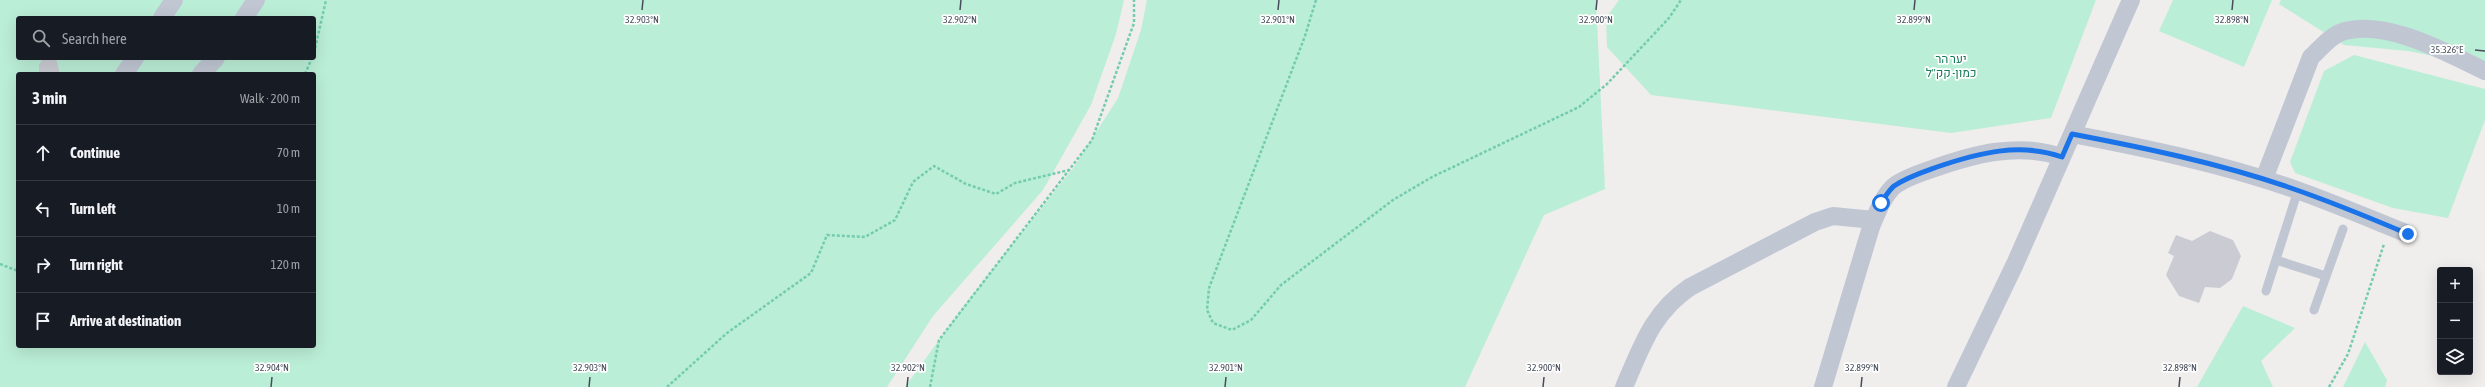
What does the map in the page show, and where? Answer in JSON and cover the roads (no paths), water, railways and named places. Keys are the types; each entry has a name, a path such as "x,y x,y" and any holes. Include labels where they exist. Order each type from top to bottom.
{"street":[{"path":"163,16 174,0"},
{"path":"245,16 256,0"},
{"path":"1956,387 2015,264 2132,0"},
{"path":"2264,179 2311,57 2341,32 2360,29 2377,30 2405,37 2485,71"},
{"path":"125,72 134,60"},
{"path":"203,72 214,60"},
{"path":"2072,134 2180,155 2264,179 2298,190 2408,234"},
{"path":"1823,387 1874,220 1881,203 1894,186 1922,172 1971,155 2027,149 2044,151 2062,157"},
{"path":"1624,387 1656,320 1673,299 1690,287 1815,222 1833,216 1874,220"}],"lane":[{"path":"2266,291 2298,190"},
{"path":"2314,310 2343,229"},
{"path":"2276,260 2326,276"}],"park label":[{"name":"יער הר כמון- קק\"ל","path":"1951,66"}]}
